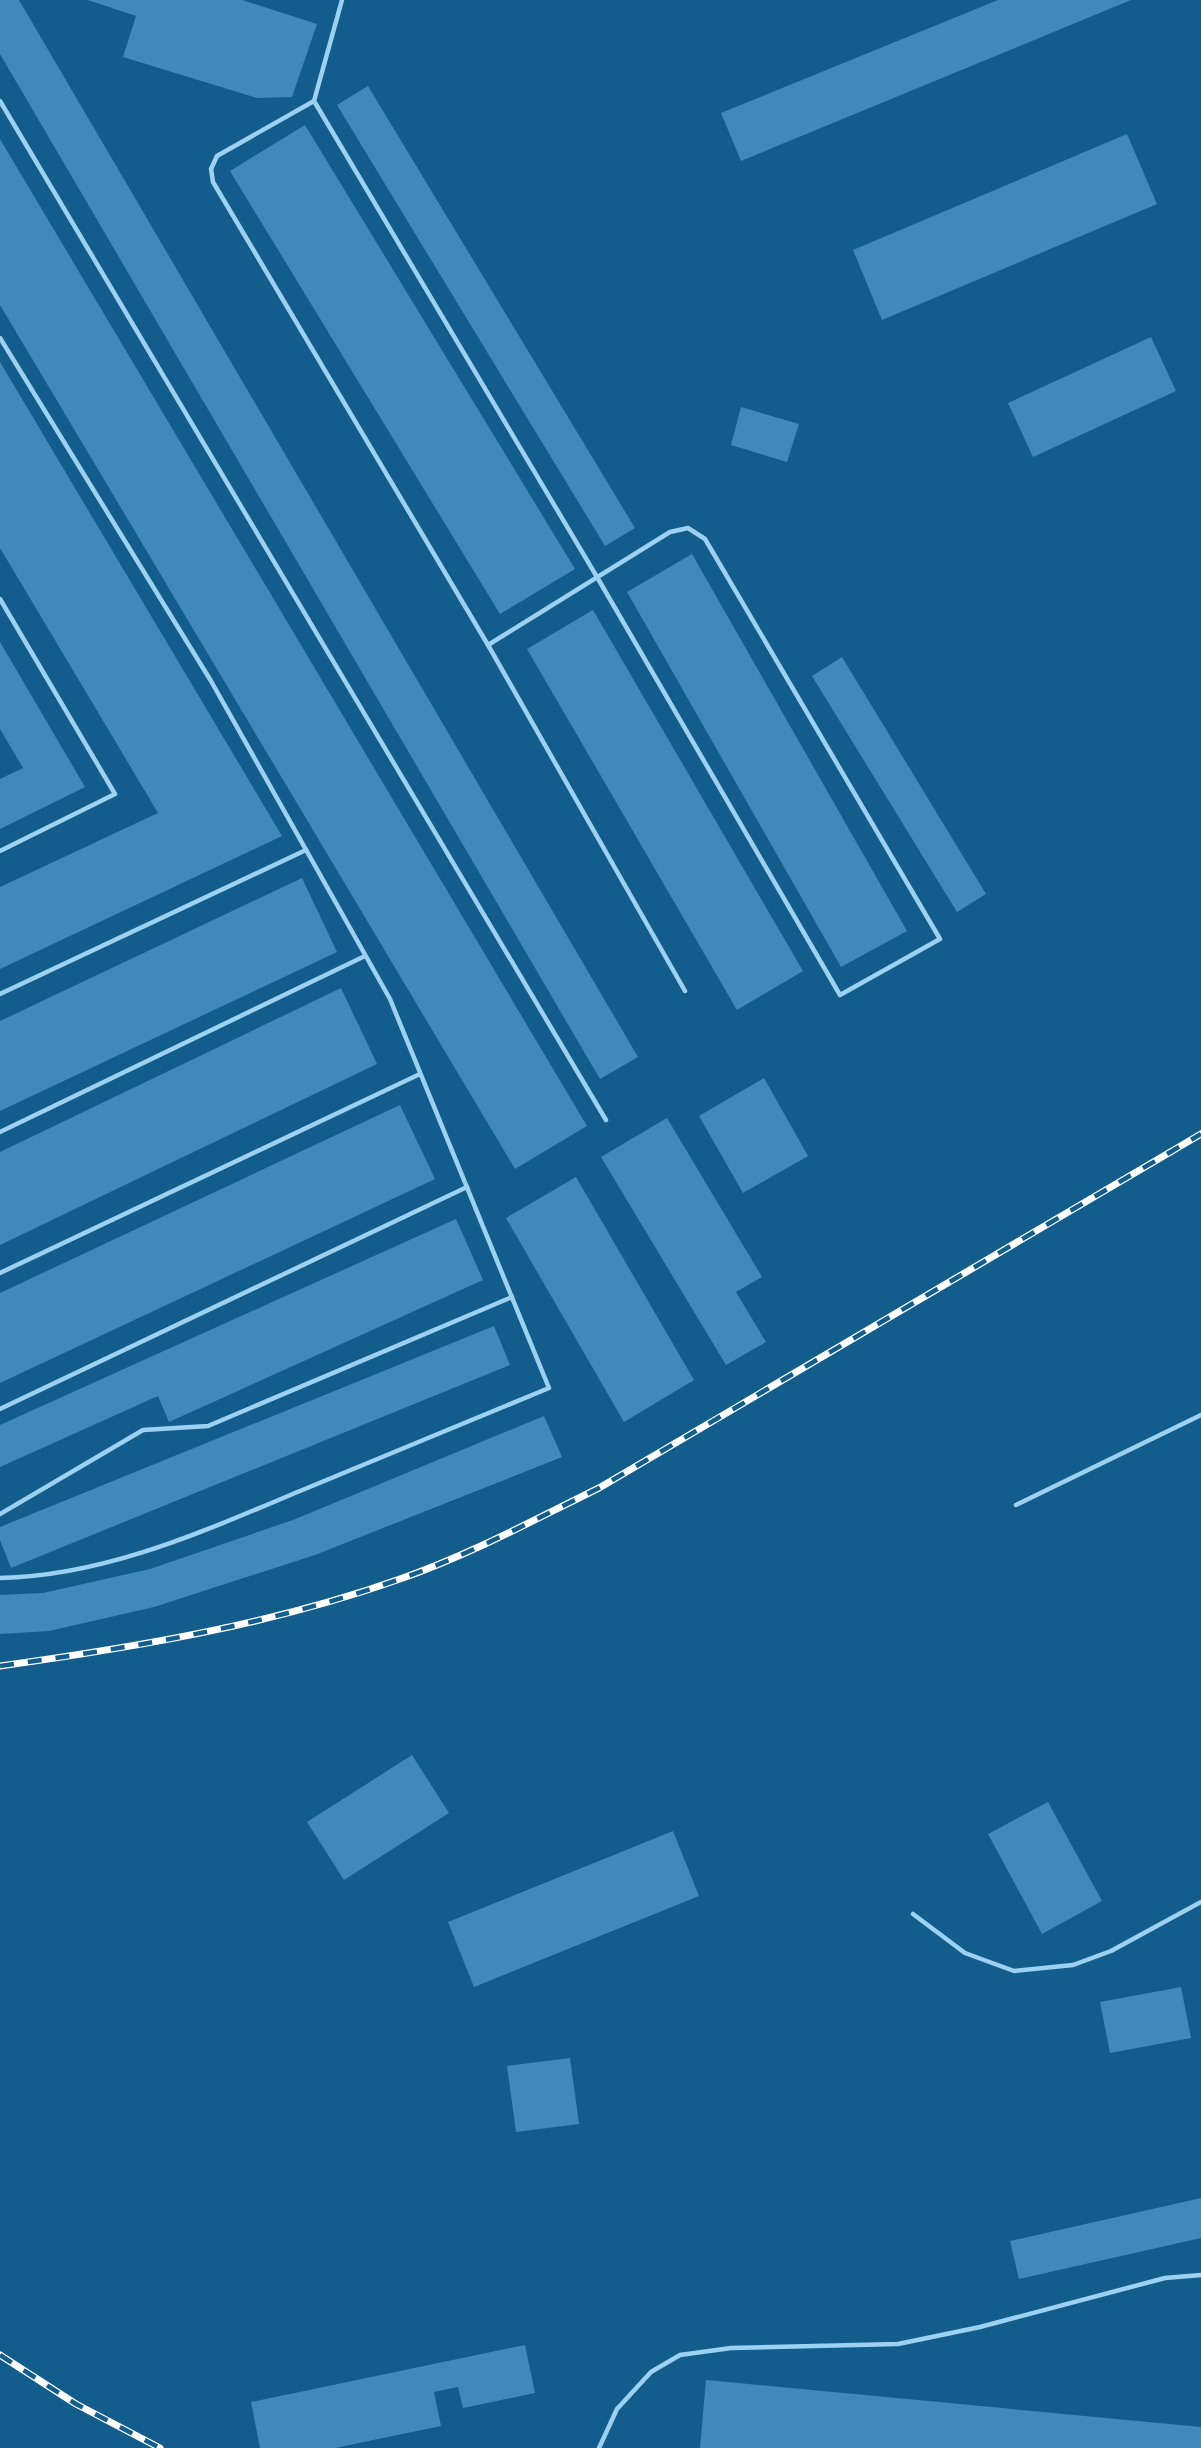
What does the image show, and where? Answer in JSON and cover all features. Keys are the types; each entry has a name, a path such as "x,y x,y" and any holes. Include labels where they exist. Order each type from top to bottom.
{"lane":[{"path":"342,0 314,101 217,156 211,169 213,182 488,645 686,991"},
{"path":"0,100 606,1120"},
{"path":"314,101 597,577 840,995 940,939 705,539 688,528 670,532 597,577 488,645"},
{"path":"0,338 211,681 390,999 549,1388 179,1541 113,1562 29,1578 0,1578"},
{"path":"0,599 116,794 0,850"},
{"path":"0,994 306,850"},
{"path":"0,1132 365,956"},
{"path":"0,1273 420,1074"},
{"path":"0,1409 467,1187"},
{"path":"0,1514 143,1430 208,1426 512,1297"},
{"path":"1016,1505 1201,1415"},
{"path":"913,1914 965,1953 1014,1971 1073,1965 1111,1951 1201,1902"},
{"path":"599,2448 617,2409 651,2372 680,2355 730,2348 898,2344 980,2327 1165,2278 1201,2275"}],"building":[{"path":"0,0 19,0 638,1057 600,1079 0,54"},
{"path":"88,0 242,0 317,24 292,97 257,98 123,57 136,16"},
{"path":"998,0 1131,0 741,161 721,113"},
{"path":"368,86 635,528 605,546 337,105"},
{"path":"305,125 575,569 500,614 230,171"},
{"path":"1127,134 1157,204 882,320 853,250"},
{"path":"0,139 587,1126 515,1169 0,305"},
{"path":"1151,337 1176,391 1033,457 1008,403"},
{"path":"0,362 282,836 0,969 0,887 158,813 0,548"},
{"path":"741,407 799,424 787,462 731,445"},
{"path":"692,554 907,931 841,967 627,592"},
{"path":"593,610 803,971 737,1010 527,649"},
{"path":"0,642 85,787 0,829 0,779 23,768 0,729"},
{"path":"842,657 986,894 957,912 812,676"},
{"path":"302,878 337,952 0,1111 0,1021"},
{"path":"341,988 377,1064 0,1245 0,1152"},
{"path":"764,1078 808,1156 743,1193 699,1116"},
{"path":"400,1105 435,1179 0,1383 0,1293"},
{"path":"667,1118 762,1277 736,1292 766,1342 726,1365 601,1157"},
{"path":"576,1177 694,1380 624,1422 506,1218"},
{"path":"456,1219 483,1280 169,1422 158,1396 0,1467 0,1425"},
{"path":"494,1326 510,1365 11,1568 0,1540 0,1527"},
{"path":"544,1416 562,1457 315,1555 154,1607 49,1631 0,1634 0,1595 43,1593 150,1569 293,1520"},
{"path":"412,1755 449,1813 344,1880 307,1822"},
{"path":"1048,1802 1102,1901 1042,1934 988,1834"},
{"path":"673,1831 699,1896 474,1987 448,1922"},
{"path":"1181,1987 1191,2038 1110,2053 1100,2002"},
{"path":"570,2058 579,2124 516,2132 507,2066"},
{"path":"1201,2198 1201,2238 1019,2279 1010,2241"},
{"path":"525,2345 535,2393 463,2408 458,2387 434,2392 441,2426 335,2448 260,2448 251,2402"},
{"path":"706,2380 1201,2427 1201,2448 700,2448"}],"railway":[{"path":"0,1666 102,1651 252,1622 400,1579 476,1548 599,1488 1201,1134"},
{"path":"0,2355 76,2404 160,2448"}]}
